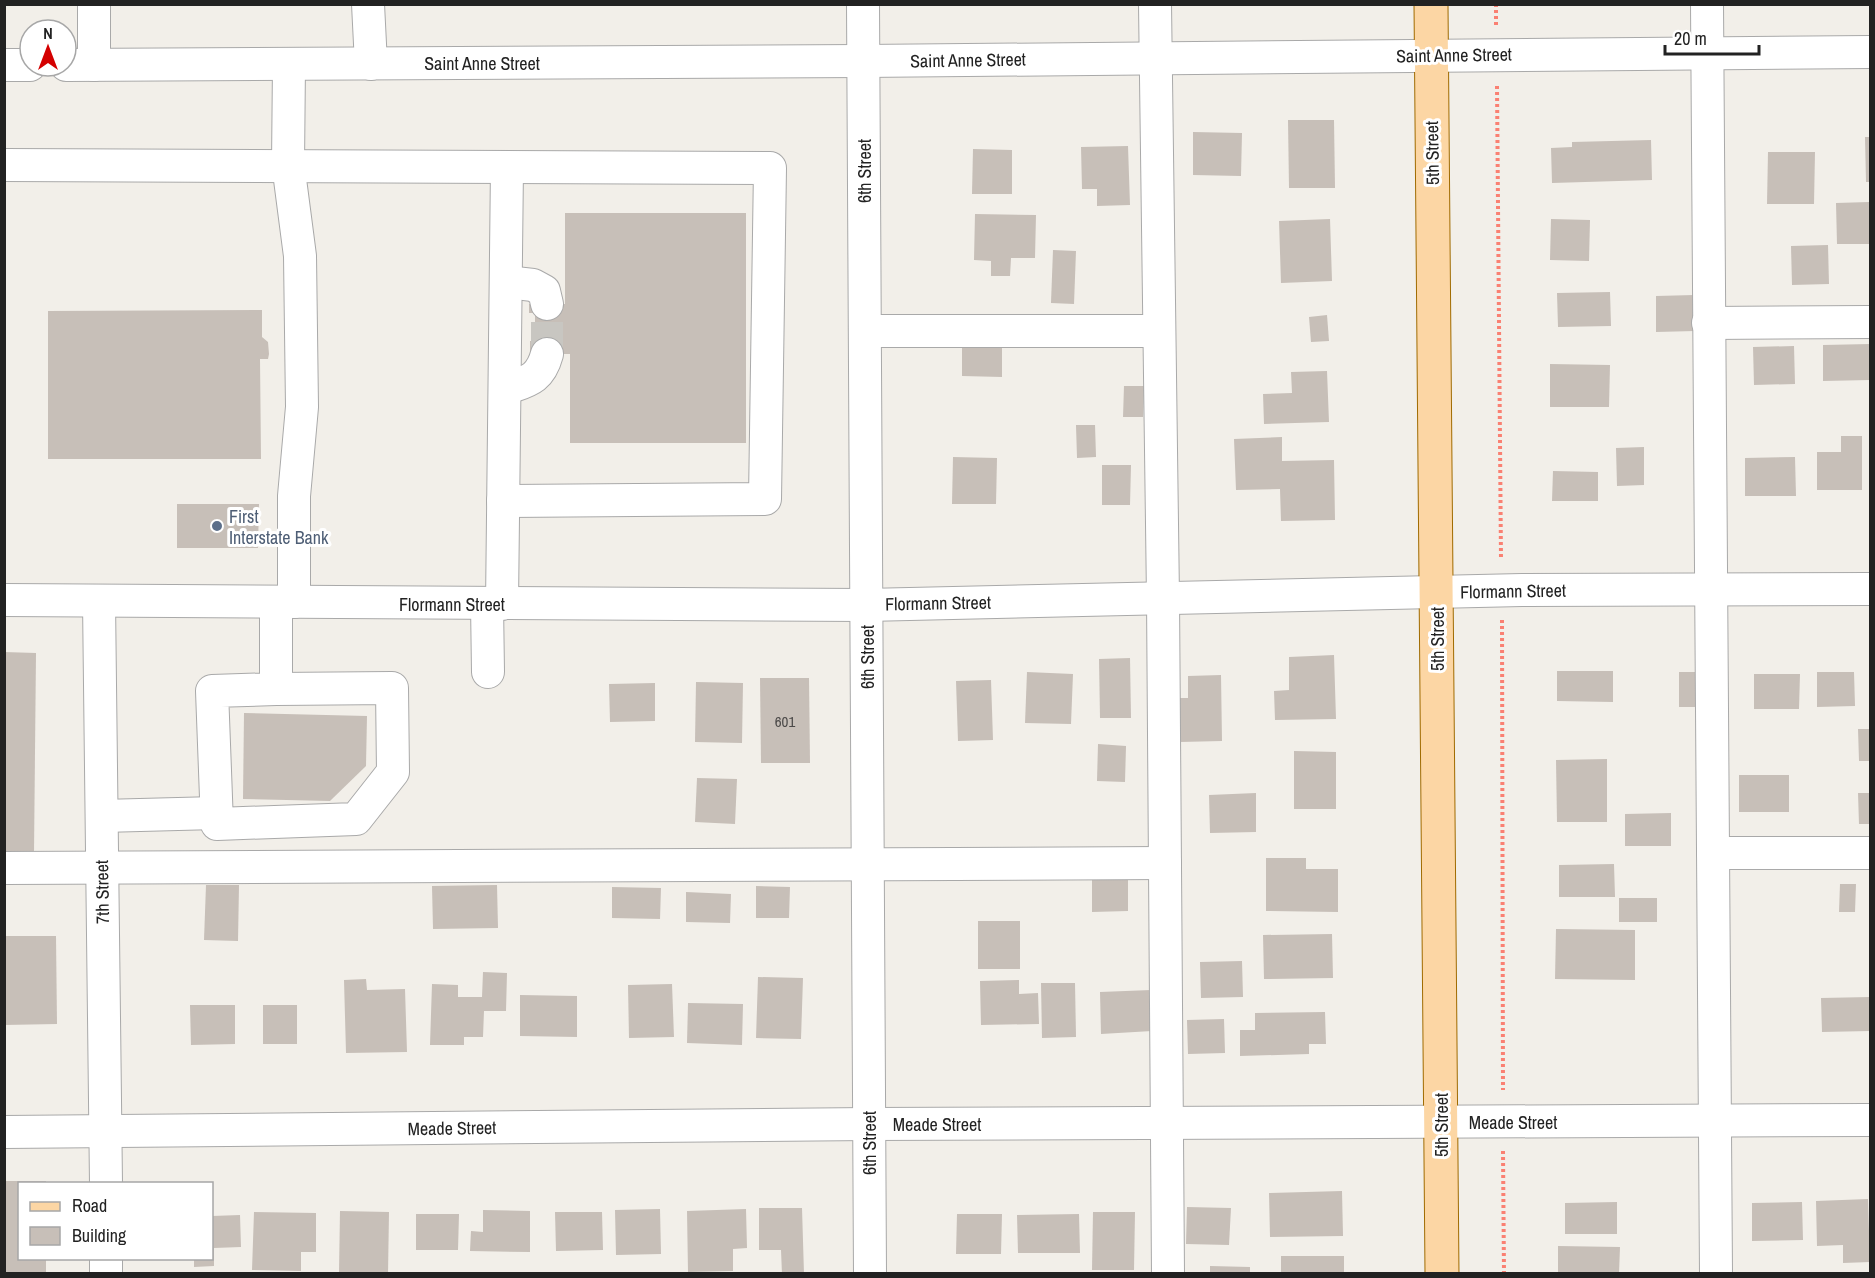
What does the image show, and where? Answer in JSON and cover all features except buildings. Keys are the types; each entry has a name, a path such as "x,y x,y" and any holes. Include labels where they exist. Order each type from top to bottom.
{"main road":[{"name":"5th Street","path":"1431,4 1442,1274"}],"street":[{"path":"80,65 93,4"},
{"path":"368,4 370,64"},
{"name":"6th Street","path":"863,4 870,1274"},
{"path":"1155,4 1163,598 1168,1274"},
{"path":"1707,4 1716,1274"},
{"name":"Saint Anne Street","path":"80,65 1870,52"},
{"path":"276,689 302,407 300,256 288,164 289,64"},
{"path":"4,165 288,164 770,168 765,499 503,501"},
{"path":"488,672 503,501 507,167"},
{"path":"506,282 533,285 544,291 548,304"},
{"path":"1708,323 1870,322"},
{"path":"865,331 1159,331"},
{"path":"505,389 534,378 544,366 547,354"},
{"name":"Flormann Street","path":"4,600 866,605 1437,592 1870,589"},
{"name":"7th Street","path":"99,601 106,1182"},
{"path":"392,688 393,772 356,819 217,824 212,691 276,689 392,688"},
{"path":"102,816 216,813"},
{"path":"1713,853 1870,853"},
{"path":"4,868 1165,863"},
{"name":"Meade Street","path":"4,1132 869,1124 1870,1120"}],"path":[{"path":"1496,4 1502,591 1504,1274"}],"tunnel":[{"path":"547,304 547,354"}],"place":[{"name":"First Interstate Bank","path":"217,526"}]}
